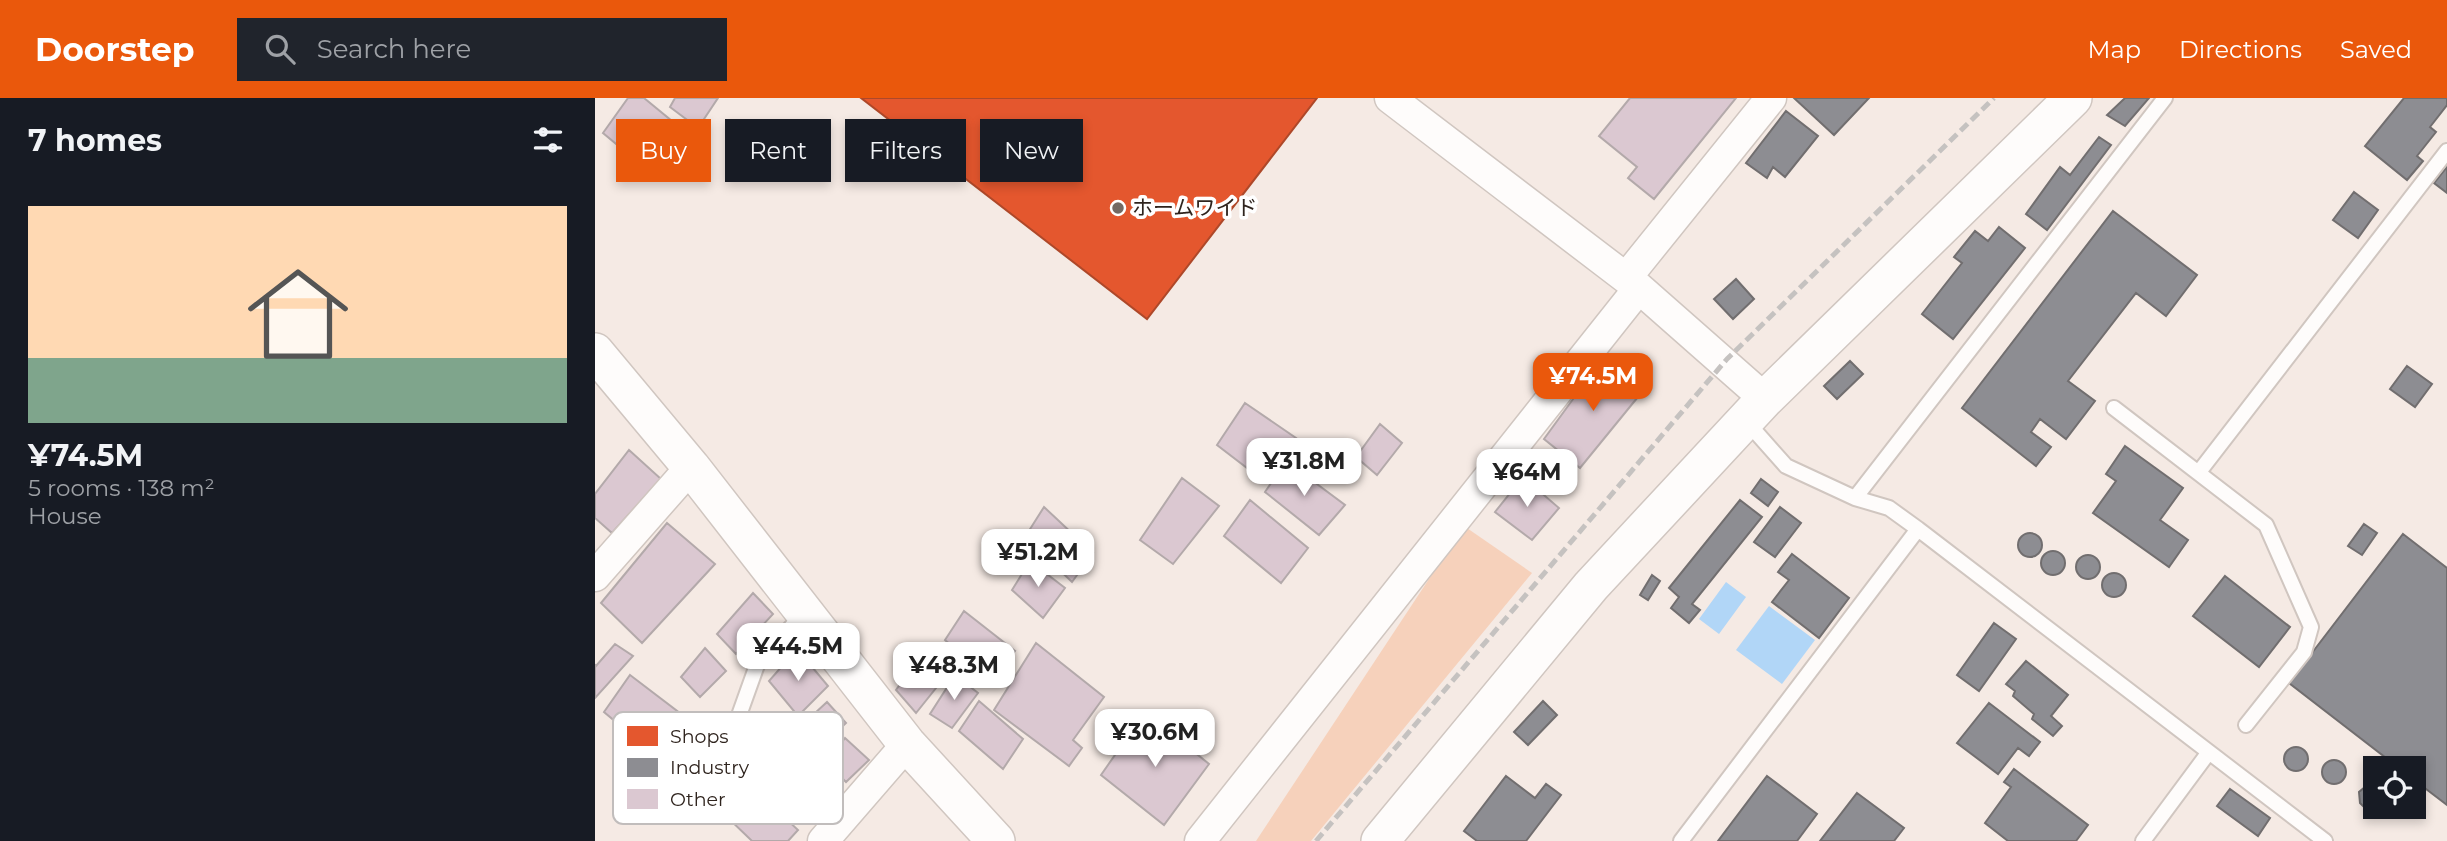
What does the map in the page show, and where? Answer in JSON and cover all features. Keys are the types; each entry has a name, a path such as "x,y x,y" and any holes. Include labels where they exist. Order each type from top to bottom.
{"street":[{"path":"1390,98 1632,283 1756,410"},
{"path":"1200,841 1632,283 1771,98"},
{"path":"1380,841 1591,586 1756,410 2073,98"},
{"path":"595,352 691,467 908,744 996,841"},
{"path":"595,576 691,467"},
{"path":"843,818 908,744"},
{"path":"823,841 838,824"}],"lane":[{"path":"1855,498 2165,98"},
{"path":"2199,472 2447,150"},
{"path":"2114,408 2266,525 2311,627 2304,652 2246,725"},
{"path":"1756,410 1787,466 1855,498 1889,508 1918,528 2325,841"},
{"path":"1681,841 1918,528"},
{"path":"740,712 757,664 805,612"},
{"path":"2143,841 2209,752"}],"shaded area":[{"path":"1464,526 1532,573 1311,841 1256,841"}],"water":[{"path":"1726,582 1746,597 1719,634 1699,619"},
{"path":"1769,606 1815,640 1782,684 1736,650"}],"building: Shops":[{"name":"ホームワイド","path":"861,98 1317,98 1147,319 966,179 966,119 888,119"}],"building: Industry":[{"path":"1794,98 1869,98 1834,135"},
{"path":"2125,98 2149,98 2125,126 2107,115"},
{"path":"2404,98 2447,98 2447,105 2430,127 2436,132 2417,156 2423,161 2407,180 2365,146"},
{"path":"1786,111 1818,136 1785,177 1773,167 1767,178 1746,163"},
{"path":"2099,137 2111,145 2047,230 2026,214 2060,167 2070,175"},
{"path":"2447,167 2447,193 2434,183"},
{"path":"2354,192 2378,210 2358,238 2333,220"},
{"path":"2113,211 2197,275 2166,316 2136,293 2068,381 2095,401 2066,439 2040,419 2031,432 2051,447 2036,466 1962,408"},
{"path":"1999,227 2025,248 1953,339 1922,314 1962,263 1954,257 1975,231 1988,241"},
{"path":"1736,279 1754,299 1733,319 1714,299"},
{"path":"1850,361 1863,374 1837,399 1824,386"},
{"path":"2407,366 2432,384 2415,407 2390,389"},
{"path":"2125,446 2183,488 2160,520 2188,540 2169,567 2093,513 2116,481 2106,474"},
{"path":"1761,479 1778,492 1768,506 1751,493"},
{"path":"1740,500 1762,517 1692,604 1700,610 1689,623 1671,608 1679,597 1669,588"},
{"path":"1780,507 1801,523 1775,557 1754,542"},
{"path":"2364,524 2377,533 2362,555 2348,546"},
{"path":"2030,533 2038,537 2042,545 2038,553 2030,557 2022,553 2018,545 2022,537"},
{"path":"2403,534 2447,568 2447,805 2426,789 2426,756 2383,756 2289,683"},
{"path":"2053,551 2061,555 2065,563 2061,571 2053,575 2045,571 2041,563 2045,555"},
{"path":"1792,554 1849,598 1819,638 1772,602 1789,580 1778,572"},
{"path":"2088,555 2096,559 2100,567 2096,575 2088,579 2080,575 2076,567 2080,559"},
{"path":"2114,573 2122,577 2126,585 2122,593 2114,597 2106,593 2102,585 2106,577"},
{"path":"1652,575 1660,581 1648,600 1640,595"},
{"path":"2225,576 2290,627 2259,667 2193,616"},
{"path":"1994,623 2016,639 1979,691 1957,675"},
{"path":"2026,661 2068,695 2051,716 2062,726 2053,736 2032,719 2034,714 2013,696 2015,691 2006,684"},
{"path":"1543,701 1557,715 1528,745 1514,732"},
{"path":"1989,703 2040,742 2029,756 2018,748 1998,774 1957,743"},
{"path":"2296,747 2304,751 2308,759 2304,767 2296,771 2288,767 2284,759 2288,751"},
{"path":"2334,760 2342,764 2346,772 2342,780 2334,784 2326,780 2322,772 2326,764"},
{"path":"2014,769 2088,825 2076,841 2008,841 1985,823 2011,787 2004,782"},
{"path":"1506,776 1535,798 1546,784 1561,795 1526,841 1477,841 1464,831"},
{"path":"1767,776 1817,814 1797,841 1718,841"},
{"path":"2230,789 2270,818 2258,836 2217,806"},
{"path":"2363,789 2363,806 2360,803 2359,792"},
{"path":"1857,793 1904,828 1894,841 1820,841"}],"building: Other":[{"path":"628,98 644,98 670,119 616,119 616,144 603,133"},
{"path":"675,98 718,98 704,119 686,119 670,107"},
{"path":"1630,98 1736,98 1654,199 1628,178 1637,167 1599,136"},
{"path":"1603,358 1642,392 1580,468 1544,439"},
{"path":"1245,403 1296,438 1264,481 1217,445"},
{"path":"1380,424 1402,443 1377,475 1356,457"},
{"path":"629,450 661,479 612,533 595,518 595,494"},
{"path":"1286,461 1345,505 1319,535 1265,492"},
{"path":"1523,477 1559,508 1532,540 1495,512"},
{"path":"1182,478 1219,506 1173,564 1140,540"},
{"path":"1250,500 1308,548 1281,583 1224,536"},
{"path":"1044,507 1093,553 1072,582 1025,537"},
{"path":"667,523 715,564 642,643 601,603"},
{"path":"1030,561 1065,588 1043,618 1012,590"},
{"path":"753,593 773,614 736,654 717,634"},
{"path":"964,611 1015,651 992,681 945,640"},
{"path":"1036,643 1104,697 1073,740 1082,748 1069,766 994,710"},
{"path":"615,644 633,656 595,698 595,665"},
{"path":"929,645 952,668 916,713 896,690"},
{"path":"705,648 726,671 700,697 681,677"},
{"path":"797,649 828,686 802,712 795,712 769,681"},
{"path":"630,675 678,712 613,712 613,720 604,712"},
{"path":"955,675 978,693 952,728 930,714"},
{"path":"979,701 1023,739 1003,769 959,731"},
{"path":"827,702 836,712 816,712"},
{"path":"1145,712 1209,764 1164,825 1101,775"},
{"path":"845,738 869,760 846,782 843,779"},
{"path":"734,824 792,824 798,830 788,841 752,841"}],"railway":[{"path":"1316,841 1727,359 1994,98"}],"place":[{"name":"ホームワイド","path":"1118,208"}]}
